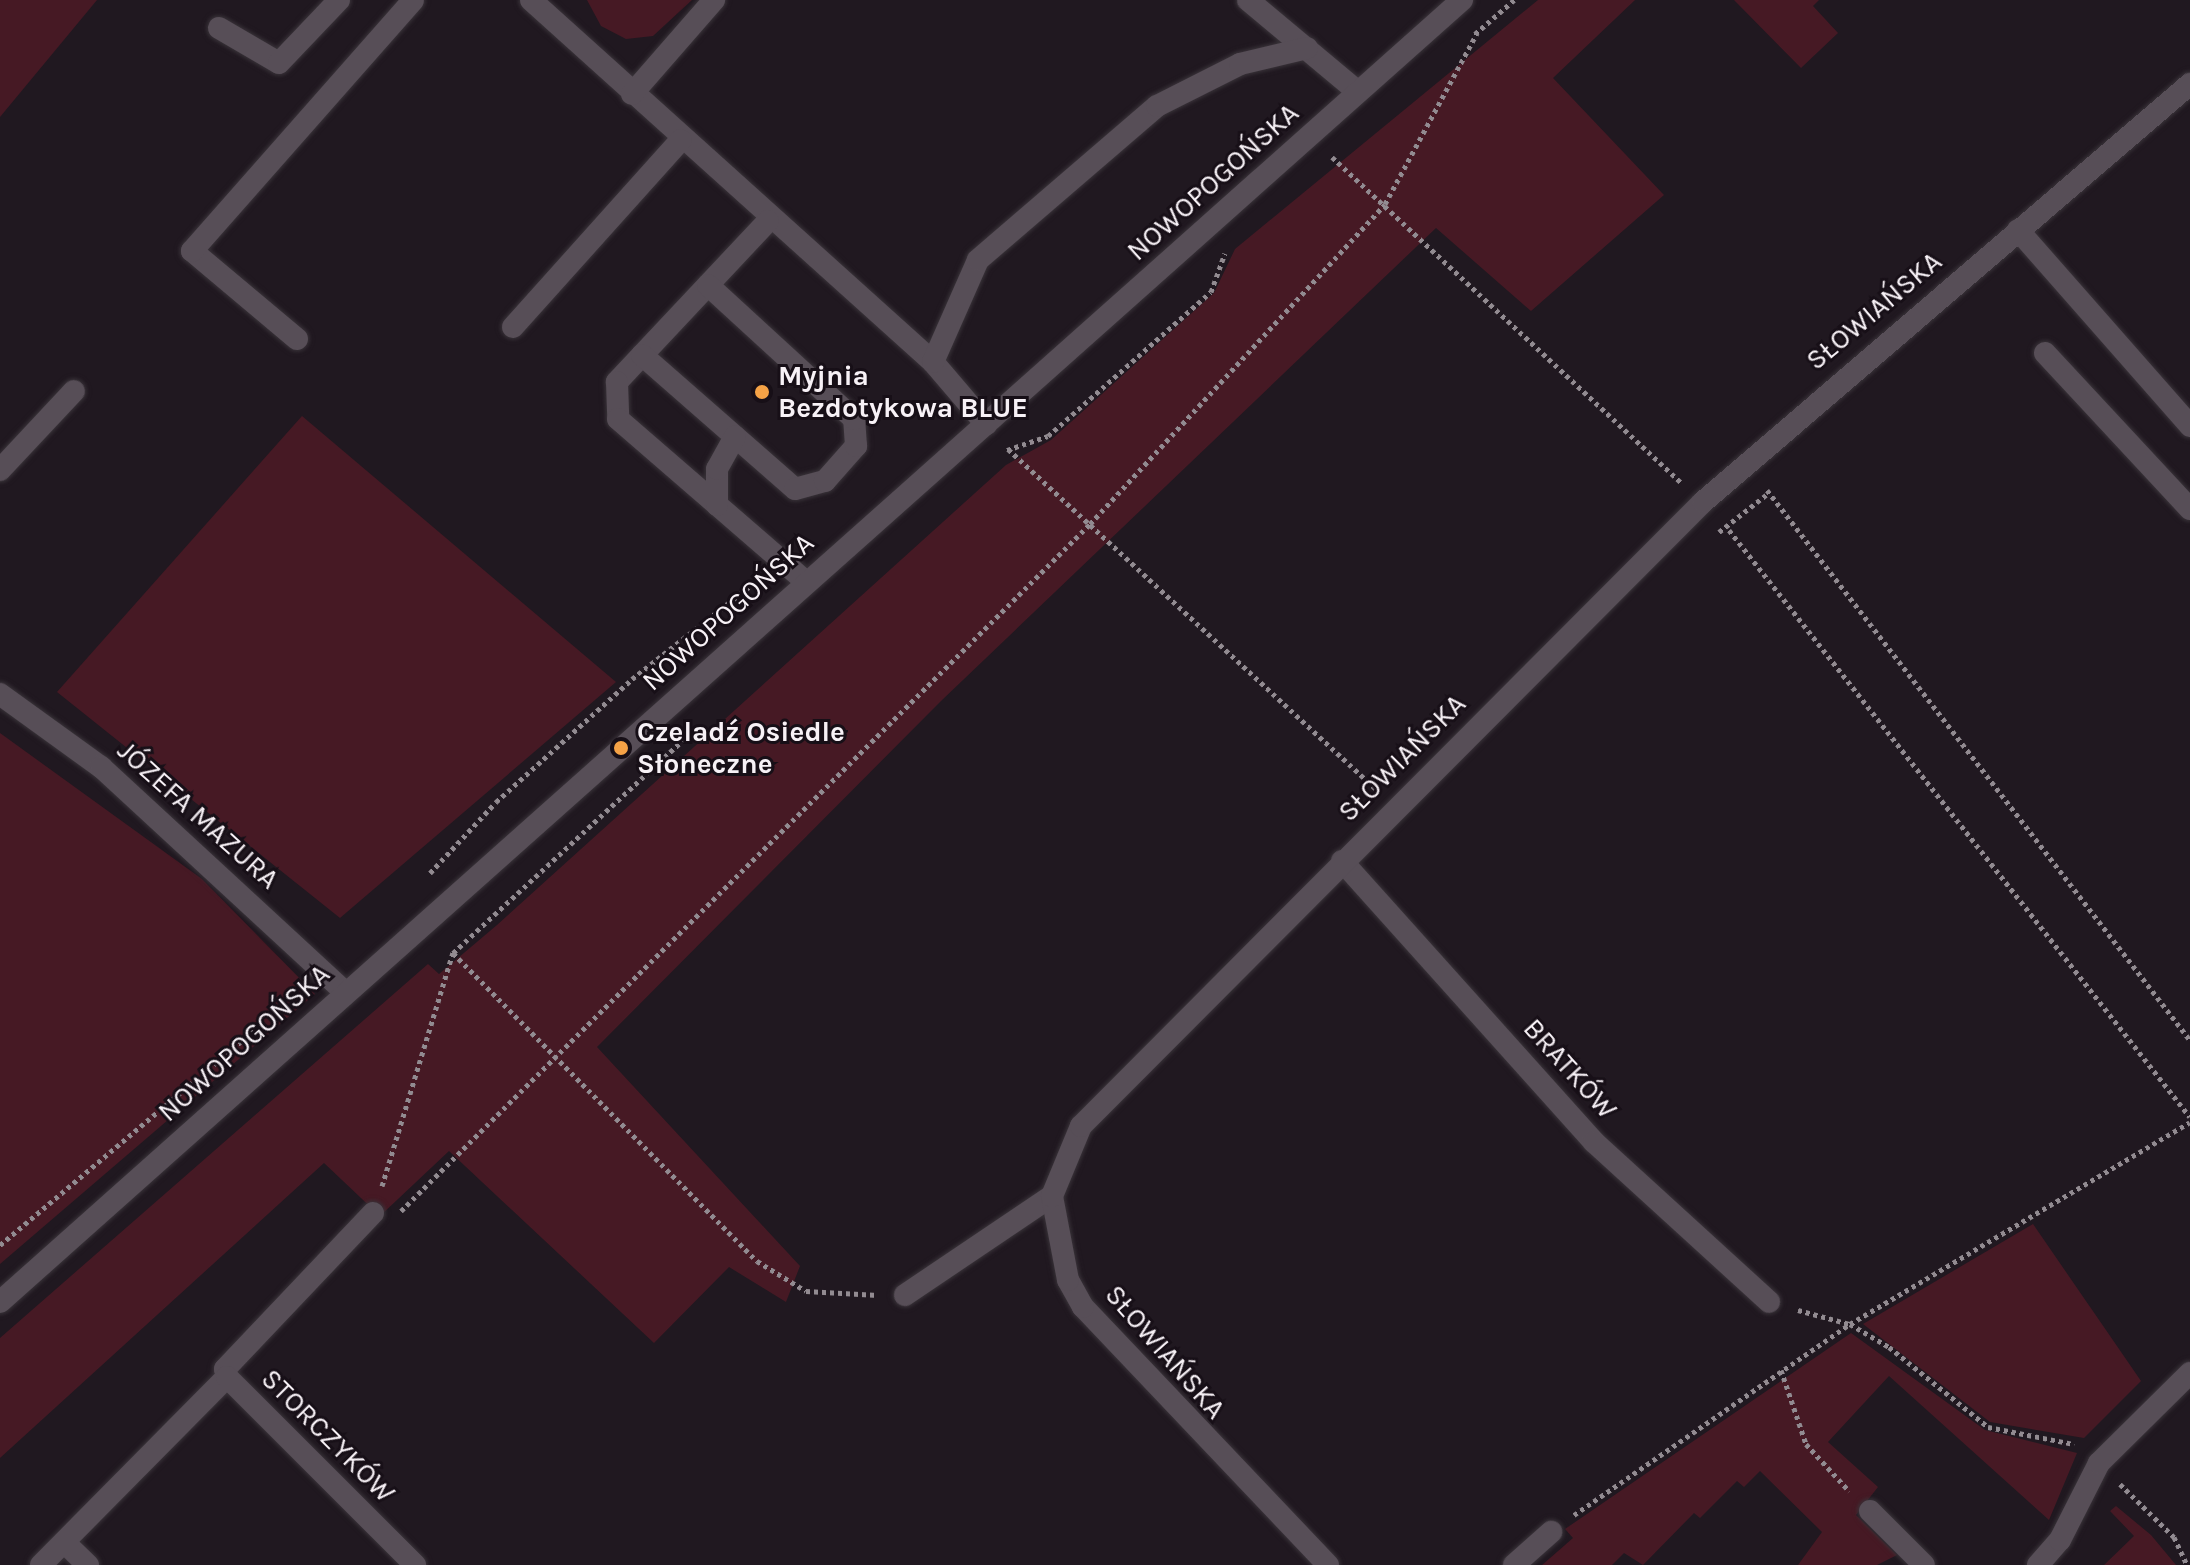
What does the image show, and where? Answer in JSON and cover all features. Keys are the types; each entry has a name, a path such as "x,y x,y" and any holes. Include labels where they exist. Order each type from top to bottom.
{"street":[{"path":"219,28 279,63 339,0"},
{"path":"297,339 192,251 413,0"},
{"path":"531,0 768,221 933,362 986,424"},
{"path":"632,94 714,0"},
{"path":"1248,0 1358,92"},
{"name":"NOWOPOGOŃSKA","path":"0,1302 1462,0"},
{"path":"933,362 978,260 1157,106 1240,64 1307,48"},
{"name":"SŁOWIAŃSKA","path":"1328,1565 1106,1339 1068,1280 1052,1196 1081,1126 1110,1089 1703,502 2190,84"},
{"path":"513,327 681,140"},
{"path":"768,221 617,382 618,419 806,582"},
{"path":"2018,230 2186,412"},
{"path":"642,355 795,489 825,481 856,446 854,419 708,285"},
{"path":"2045,353 2190,509"},
{"path":"0,470 74,391"},
{"path":"717,505 717,469 735,437"},
{"name":"JÓZEFA MAZURA","path":"0,694 101,767 345,992"},
{"name":"BRATKÓW","path":"1342,861 1594,1142 1769,1302"},
{"path":"905,1295 1052,1196"},
{"path":"227,1377 225,1369 373,1213"},
{"path":"2038,1565 2060,1540 2099,1463 2190,1373"},
{"name":"STORCZYKÓW","path":"41,1565 227,1377 415,1565"},
{"path":"1870,1511 1924,1565"},
{"path":"1514,1565 1551,1532"},
{"path":"65,1543 88,1565"}],"path":[{"path":"1452,54 1514,0"},
{"path":"397,1215 559,1061 1090,524 1385,204 1477,33"},
{"path":"1320,166 1343,146"},
{"path":"1331,157 1703,502"},
{"path":"998,458 1008,448 1048,436 1211,292 1228,244"},
{"path":"1182,310 1191,309"},
{"path":"1078,410 1081,400"},
{"path":"986,424 1008,448 1395,807"},
{"path":"1674,496 1696,475"},
{"path":"1705,533 1729,530 1766,495 1769,482"},
{"path":"1766,495 2190,1040"},
{"path":"1551,1532 1850,1324 2190,1120 1729,530"},
{"path":"373,1213 453,953 703,721"},
{"path":"1367,801 1389,779"},
{"path":"453,953 776,1275 836,1296 905,1295"},
{"path":"0,1245 130,1133"},
{"path":"1769,1302 1850,1324 1988,1427 2085,1447 2174,1537 2187,1565"},
{"path":"1781,1370 1806,1444 1870,1511"}],"shaded area":[{"path":"0,0 97,0 0,117"},
{"path":"587,0 692,0 653,36 626,39 601,26"},
{"path":"1538,0 1635,0 1553,78 1664,195 1531,311 1436,228 941,701 597,1047 800,1266 786,1302 729,1267 654,1343 449,1151 380,1216 324,1163 0,1458 0,1338 428,964 439,974 497,925 1006,465 1051,440 1214,293 1235,249"},
{"path":"1734,0 1819,0 1813,6 1838,33 1801,68"},
{"path":"302,416 616,682 340,918 57,692"},
{"path":"0,733 202,879 315,994 0,1264"},
{"path":"2033,1224 2141,1381 2084,1438 1990,1422 1863,1324"},
{"path":"1851,1333 1985,1430 2077,1453 2049,1520 1889,1376 1828,1442 1878,1487 1856,1515 1897,1555 1877,1565 1798,1565 1822,1532 1760,1471 1744,1487 1737,1481 1700,1518 1694,1513 1643,1565 1624,1553 1612,1565 1542,1565 1573,1538 1565,1529"},
{"path":"2116,1506 2151,1535 2176,1565 2104,1565 2134,1536 2110,1511"}],"place":[{"name":"Myjnia Bezdotykowa BLUE","path":"762,392"},
{"name":"Czeladź Osiedle Słoneczne","path":"621,748"}]}
